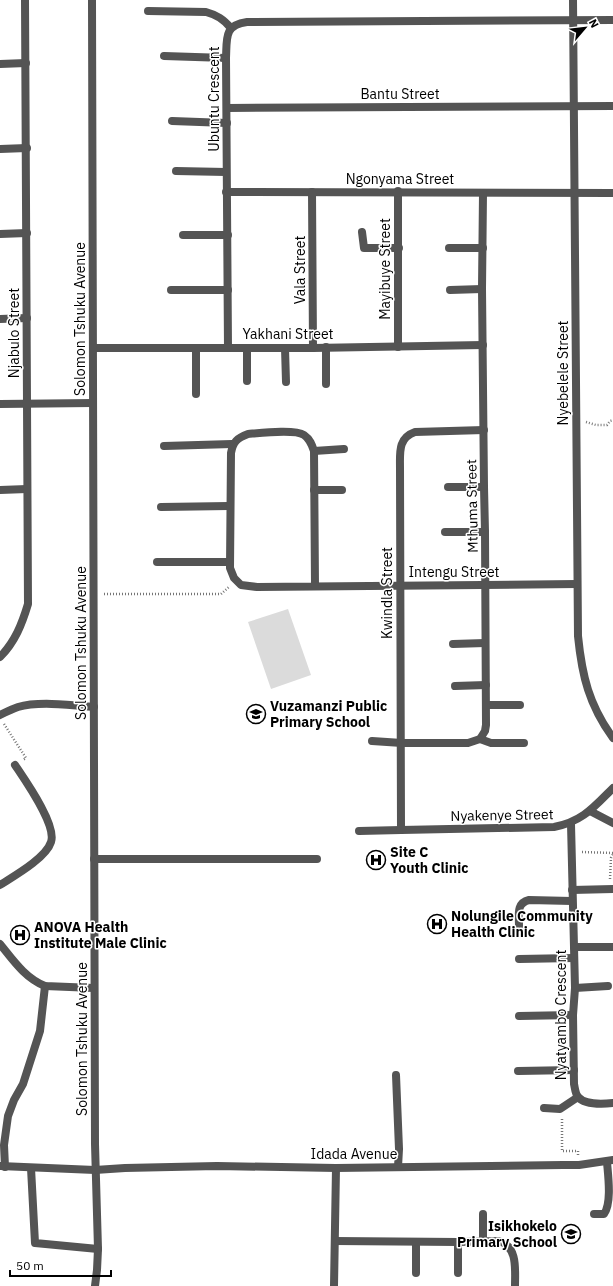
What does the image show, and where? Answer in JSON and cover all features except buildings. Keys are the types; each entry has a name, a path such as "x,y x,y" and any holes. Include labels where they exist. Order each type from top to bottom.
{"street":[{"name":"Njabulo Street","path":"0,657 16,637 28,604 27,148 25,0"},
{"name":"Solomon Tshuku Avenue","path":"92,0 94,988 95,1170 98,1249 95,1286"},
{"name":"Nyebelele Street","path":"573,0 578,636 582,668 590,696 599,718 613,738"},
{"path":"148,11 206,12 219,16 231,28"},
{"name":"Ubuntu Crescent","path":"228,348 226,58 227,34 231,28 238,23 247,22 613,20"},
{"path":"164,56 226,58"},
{"path":"0,64 26,63"},
{"name":"Bantu Street","path":"227,108 613,106"},
{"path":"172,121 226,123"},
{"path":"0,149 27,148"},
{"path":"176,172 226,172"},
{"name":"Ngonyama Street","path":"226,192 398,191 483,193 613,193"},
{"name":"Mayibuye Street","path":"398,191 398,347"},
{"name":"Vala Street","path":"312,192 313,348"},
{"name":"Mthuma Street","path":"480,739 485,731 486,705 482,289 483,193"},
{"path":"362,232 362,245 364,248 399,248"},
{"path":"0,234 27,233"},
{"path":"183,235 228,235"},
{"path":"449,248 482,248"},
{"path":"450,290 482,289"},
{"path":"171,290 228,290"},
{"path":"0,318 27,318"},
{"name":"Yakhani Street","path":"93,348 313,348 483,345"},
{"path":"326,347 326,384"},
{"path":"196,348 196,394"},
{"path":"246,348 247,381"},
{"path":"285,348 286,382"},
{"path":"0,404 93,403"},
{"name":"Kwindla Street","path":"401,830 401,447 403,441 409,434 415,432 484,430"},
{"path":"237,581 232,573 230,562 229,506 232,444 236,439 248,434 294,432 305,436 312,444 314,451 315,585"},
{"path":"164,446 232,444"},
{"path":"314,451 344,449"},
{"path":"448,487 484,487"},
{"path":"0,490 27,489"},
{"path":"314,490 342,490"},
{"path":"161,507 229,506"},
{"path":"445,532 485,532"},
{"path":"157,562 230,562"},
{"name":"Intengu Street","path":"237,581 246,586 577,584"},
{"path":"453,644 485,644"},
{"path":"455,686 486,685"},
{"path":"0,714 18,707 35,705 57,704 94,707"},
{"path":"486,705 520,705"},
{"path":"372,741 402,743 468,743 480,739 491,743 524,743"},
{"path":"0,885 34,862 52,841 48,820 15,765"},
{"name":"Nyakenye Street","path":"358,831 554,827 571,824 590,811 613,788"},
{"path":"590,811 613,823"},
{"name":"Nyatyambo Crescent","path":"571,824 575,988 573,1015 574,1084 578,1097 582,1100 594,1103 613,1103"},
{"path":"94,859 317,859"},
{"path":"572,890 612,886"},
{"path":"519,926 520,906 523,902 529,900 572,901"},
{"path":"0,944 26,974 38,983 45,986 94,988"},
{"path":"574,948 613,947"},
{"path":"518,959 574,958"},
{"path":"2,1166 8,1116 23,1084 40,1031 45,986"},
{"path":"575,988 608,986"},
{"path":"519,1016 573,1015"},
{"path":"518,1071 574,1070"},
{"path":"396,1075 399,1148 398,1167"},
{"path":"544,1108 560,1109 578,1097"},
{"path":"594,1214 604,1214 606,1208 609,1197 610,1161"},
{"name":"Idada Avenue","path":"2,1166 95,1170 217,1166 336,1168 579,1165 610,1161"},
{"path":"31,1168 35,1243 98,1249"},
{"path":"334,1286 336,1168"},
{"path":"483,1214 483,1241"},
{"path":"335,1241 458,1242 499,1240 510,1247 513,1254 515,1263 515,1286"},
{"path":"416,1242 416,1273"},
{"path":"458,1242 458,1273"}],"path":[{"path":"576,421 607,425 613,420"},
{"path":"94,594 221,594 237,581"},
{"path":"0,719 26,758 15,765"},
{"path":"571,851 613,854 611,858 612,886"},
{"path":"560,1109 562,1119 562,1151 578,1151 579,1165"}],"shaded area":[{"path":"288,609 311,675 271,689 248,622"}],"place":[{"name":"Vuzamanzi Public Primary School","path":"256,714"},
{"name":"Site C Youth Clinic","path":"376,860"},
{"name":"Nolungile Community Health Clinic","path":"437,924"},
{"name":"ANOVA Health Institute Male Clinic","path":"20,935"},
{"name":"Isikhokelo Primary School","path":"571,1234"}]}
